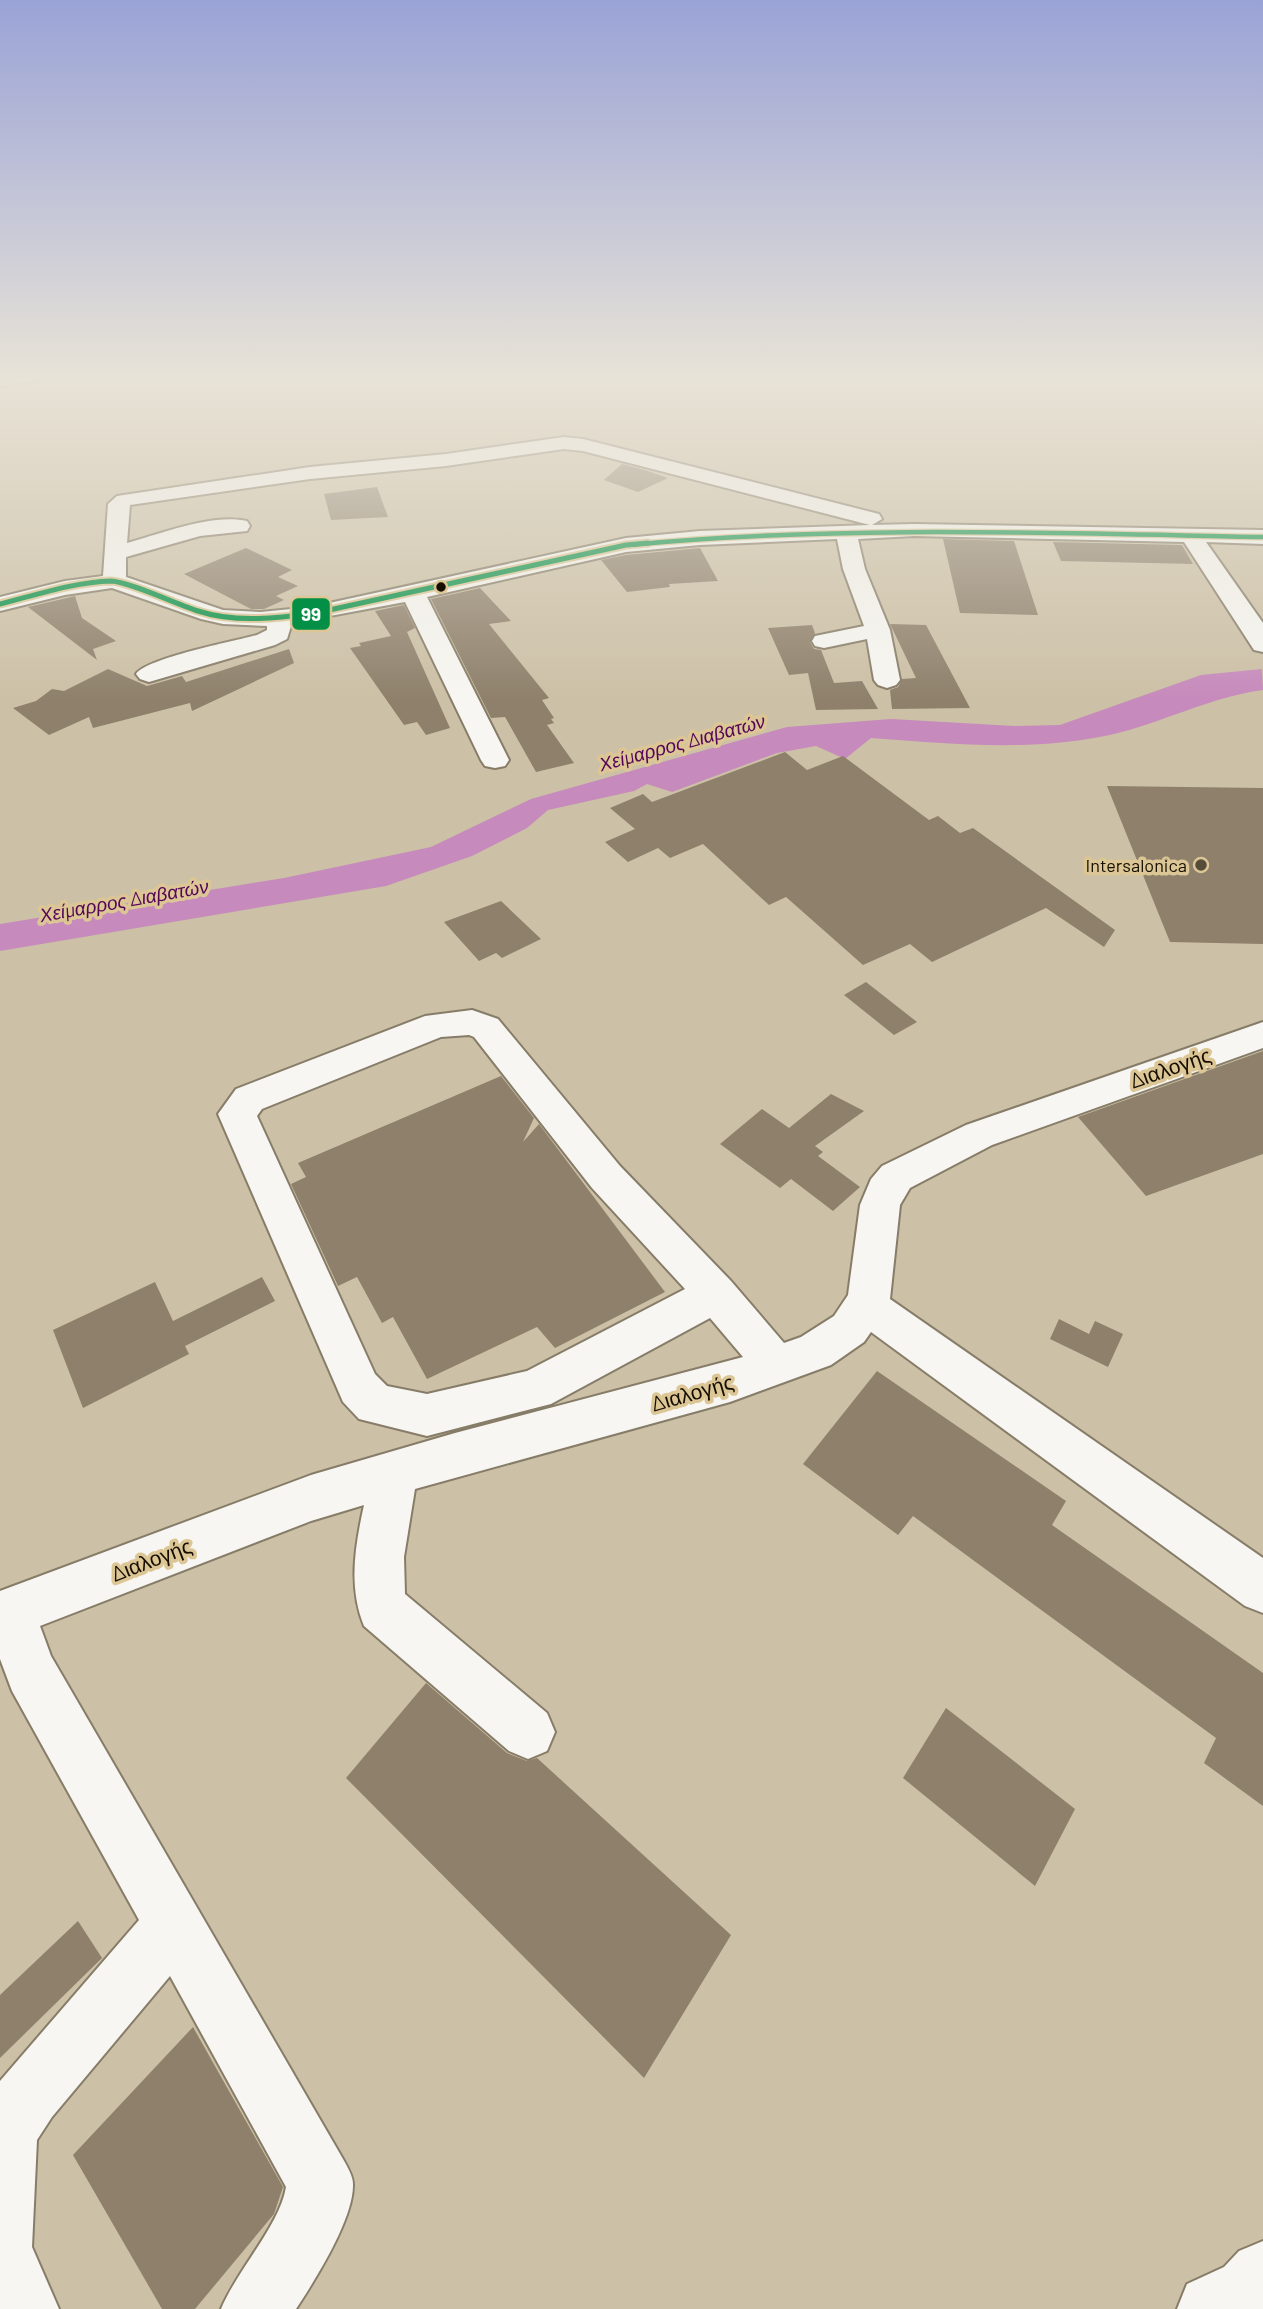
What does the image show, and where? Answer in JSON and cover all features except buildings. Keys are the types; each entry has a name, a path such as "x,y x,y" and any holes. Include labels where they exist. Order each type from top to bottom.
{"street":[{"path":"114,581 118,504 124,500 232,484"},
{"path":"732,484 884,522 891,530"},
{"path":"117,553 198,530 239,526"},
{"path":"0,604 65,588 114,581 201,612 244,620 278,618 413,593 643,542 891,530 1263,537"},
{"path":"846,532 854,569 878,630 887,680"},
{"path":"1191,536 1257,619 1263,645"},
{"path":"413,593 495,760"},
{"path":"149,674 165,667 273,637 278,634 281,626 278,618"},
{"path":"824,641 878,630"},
{"path":"716,1294 535,1391 428,1415 375,1404 359,1388 237,1114 249,1099 425,1030 455,1021 472,1022 486,1028 606,1177 716,1294 777,1366"},
{"name":"Διαλογής","path":"5,1615 311,1498 637,1408 777,1366 828,1345 849,1329 866,1305 872,1291 880,1205 885,1190 896,1177 955,1146 1012,1122 1263,1035"},
{"path":"866,1305 1263,1588"},
{"path":"394,1473 383,1535 379,1595 382,1608 528,1732"},
{"path":"5,1615 31,1672 320,2182 319,2197 312,2216 256,2309"},
{"path":"0,2242 5,2132 29,2094 174,1925"},
{"path":"0,2255 24,2309"},
{"path":"1212,2309 1248,2291 1263,2275"}],"shaded area":[{"path":"1262,669 1263,690 1224,698 1110,735 1020,745 871,738 845,759 816,746 777,753 672,792 647,784 634,791 548,810 527,828 472,856 386,886 0,951 0,924 284,878 431,847 531,799 787,727 891,719 1014,726 1060,725 1201,675"}],"transit line":[{"name":"99","path":"0,604 65,588 114,581 201,612 223,617 261,619 311,614 626,545 700,538 914,530 1263,537"}],"place":[{"name":"Intersalonica","path":"1201,865"}],"water label":[{"name":"Χείμαρρος Διαβατών","path":"682,742"},
{"name":"Χείμαρρος Διαβατών","path":"124,900"}]}
